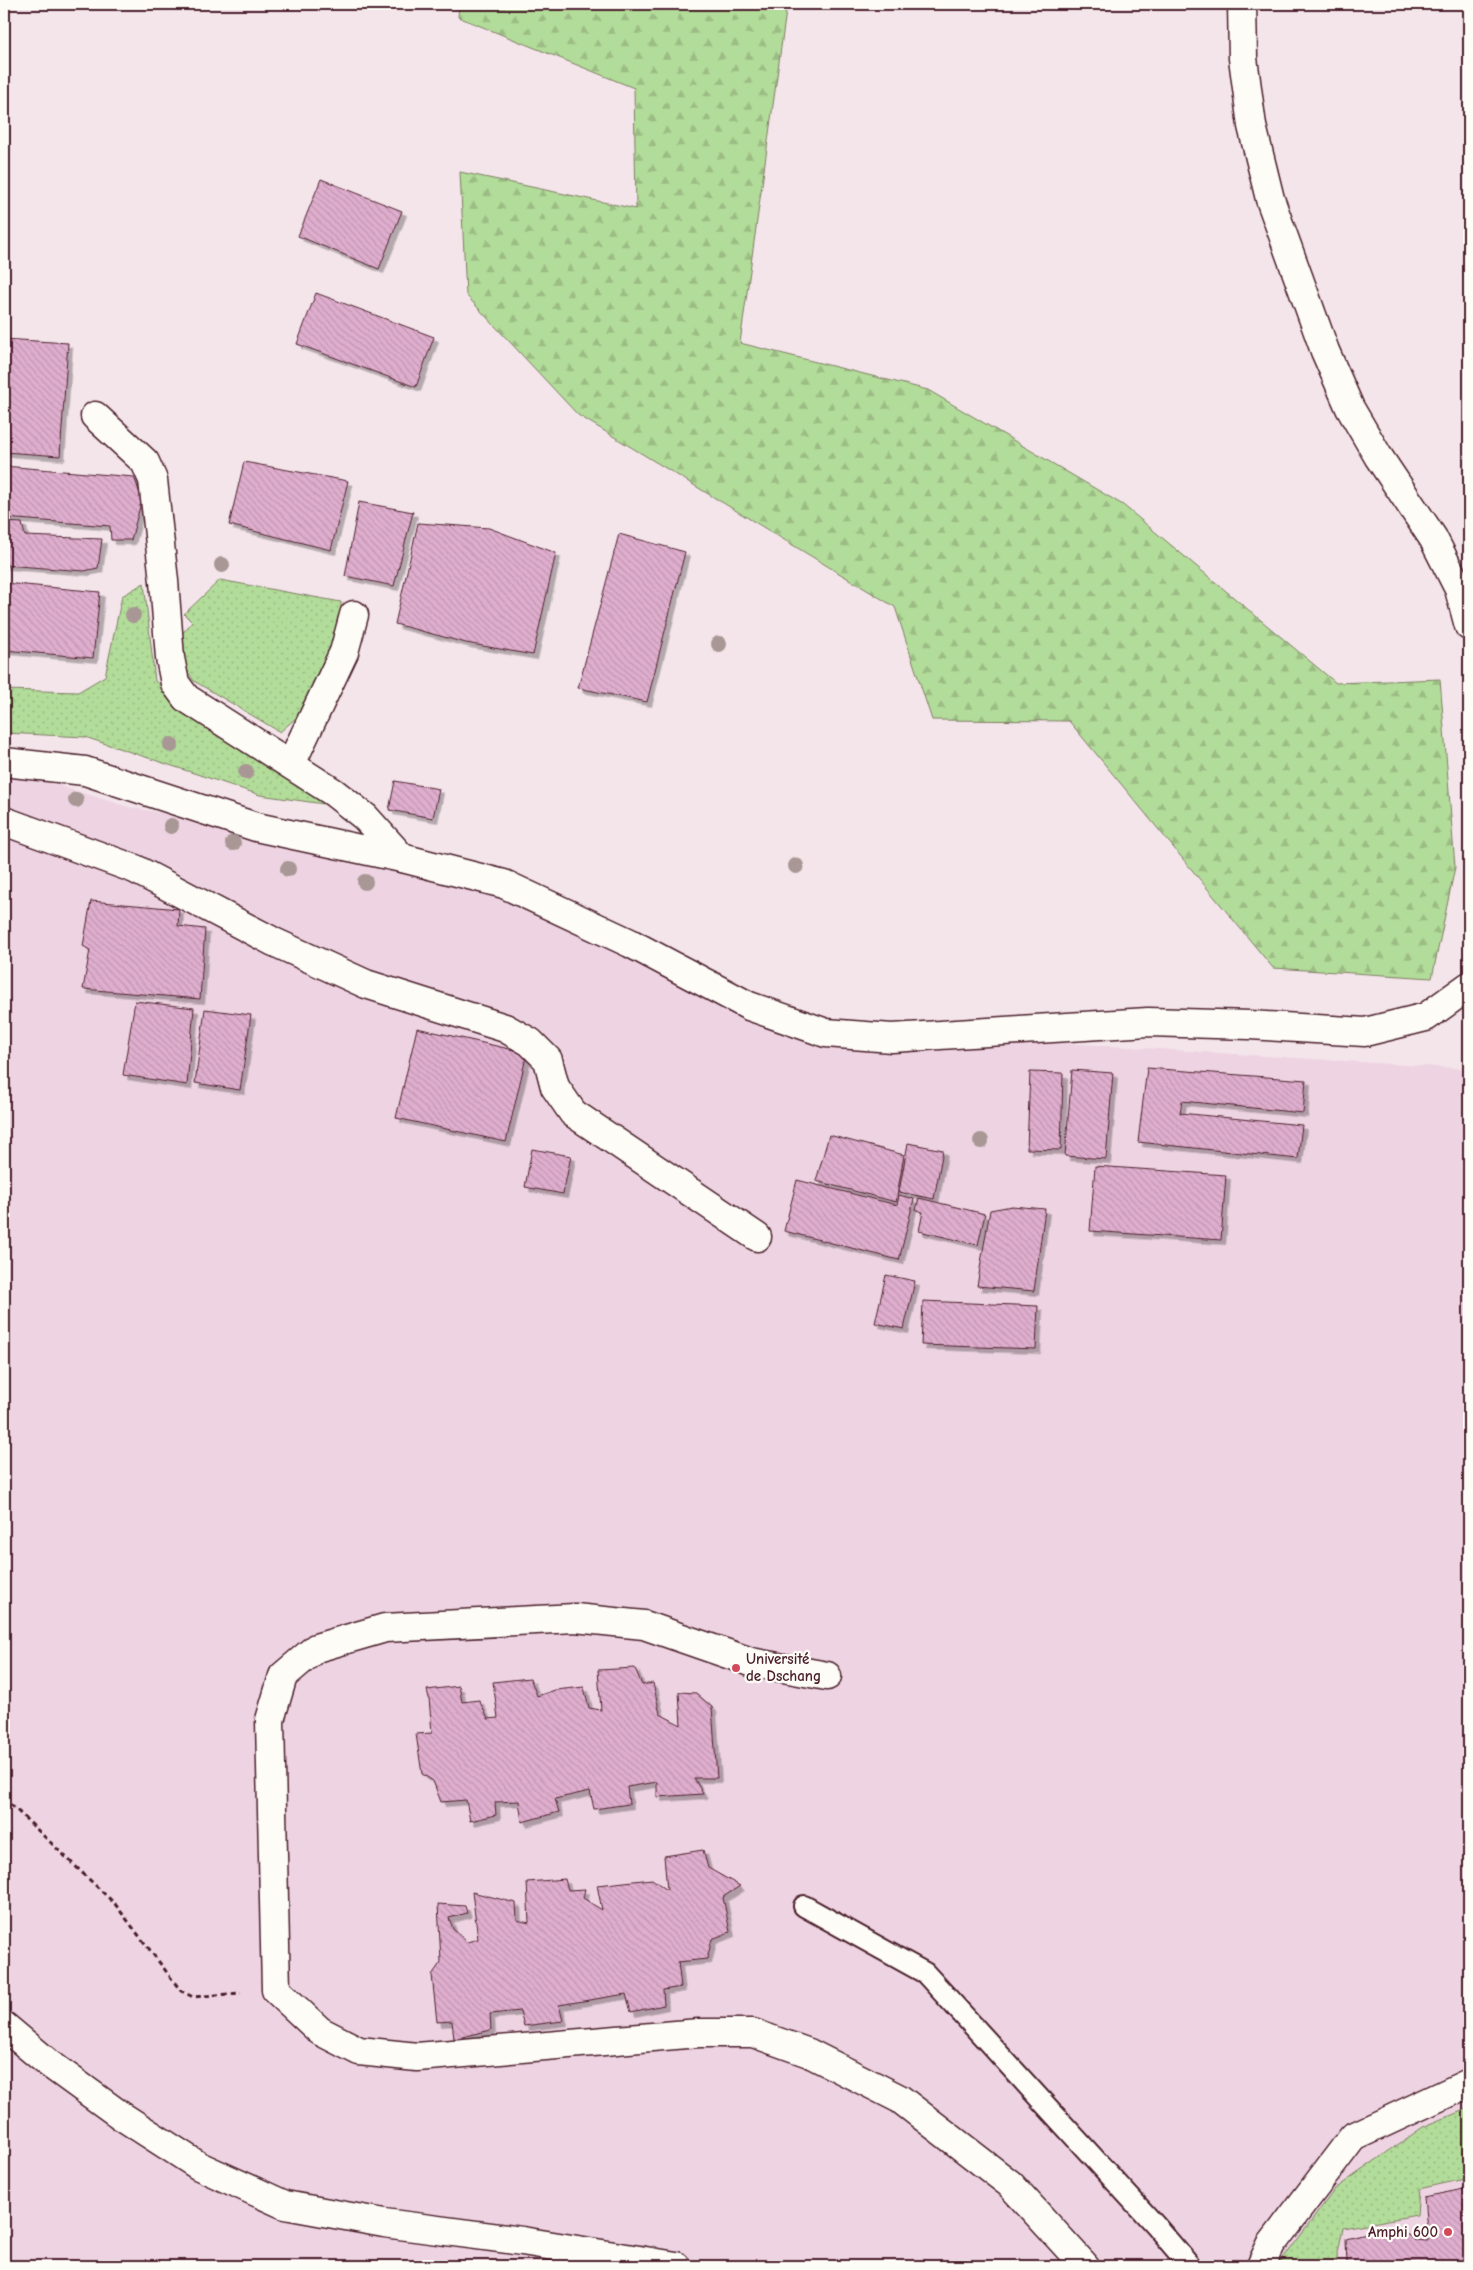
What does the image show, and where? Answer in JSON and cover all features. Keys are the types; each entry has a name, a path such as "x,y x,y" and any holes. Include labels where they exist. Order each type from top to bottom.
{"street":[{"path":"1242,4 1243,58 1252,126 1270,199 1325,351 1350,408 1378,456 1433,538 1459,589 1469,626"},
{"path":"95,416 145,462 153,480 170,658 175,683 186,698 333,792 365,817 402,858"},
{"path":"291,764 344,652 354,615"},
{"path":"4,762 85,771 256,828 402,858 504,884 630,943 749,1006 826,1033 892,1038 1148,1022 1250,1025 1365,1032 1426,1016 1469,986"},
{"path":"4,821 135,869 274,942 366,984 505,1028 530,1042 548,1060 555,1087 572,1113 757,1237"},
{"path":"827,1676 751,1662 644,1624 575,1618 384,1628 316,1648 283,1676 270,1720 276,1990 320,2031 360,2051 418,2057 699,2033 753,2033 809,2053 900,2099 1010,2184 1085,2266"},
{"path":"4,2026 47,2062 120,2115 199,2166 285,2205 384,2223 522,2241 676,2266"},
{"path":"1261,2266 1271,2245 1353,2138 1469,2083"}],"lane":[{"path":"804,1906 925,1973 1155,2225 1190,2266"}],"path":[{"path":"4,1798 115,1904 181,1991 193,1997 276,1990"}],"shaded area":[{"name":"Université de Dschang","path":"11,771 129,807 492,871 789,1025 1469,1069 1469,2266 4,2266 4,773"}],"green space":[{"path":"459,4 787,4 740,343 928,390 1123,505 1336,683 1440,679 1455,867 1432,978 1273,968 1069,721 932,720 895,607 578,415 466,295 460,172 636,209 634,88 458,17"},
{"path":"220,580 341,602 338,650 297,717 280,732 194,681 186,669 181,635 192,622 184,614"},
{"path":"144,583 155,681 191,713 331,805 260,795 85,737 4,733 4,690 78,692 105,676 122,596"},
{"path":"1469,2108 1469,2178 1419,2189 1417,2215 1343,2228 1336,2262 1320,2266 1278,2266 1335,2189 1423,2127"}],"building":[{"path":"321,179 402,211 379,269 298,236"},
{"path":"316,293 434,337 416,387 297,344"},
{"path":"4,339 68,343 60,456 4,452"},
{"path":"244,462 348,481 331,550 229,525"},
{"path":"4,466 134,477 142,499 131,540 111,540 110,526 4,518"},
{"path":"359,502 413,512 394,586 345,576"},
{"path":"4,522 22,523 25,536 102,539 98,568 84,571 4,565"},
{"path":"418,523 489,528 556,553 533,655 466,643 395,624"},
{"path":"619,534 685,552 647,702 578,688"},
{"path":"4,583 100,592 93,658 4,650"},
{"path":"395,781 439,789 433,818 389,810"},
{"path":"91,901 179,909 178,926 205,929 200,999 83,989 90,950 83,946"},
{"path":"135,1001 194,1008 187,1085 123,1075"},
{"path":"205,1009 251,1015 240,1090 195,1083"},
{"path":"417,1028 527,1053 506,1142 396,1118"},
{"path":"1147,1068 1306,1080 1303,1113 1182,1101 1180,1113 1302,1125 1298,1159 1138,1142"},
{"path":"1072,1070 1113,1073 1106,1159 1065,1156"},
{"path":"1030,1072 1063,1073 1061,1150 1027,1149"},
{"path":"829,1135 904,1155 896,1202 816,1181"},
{"path":"908,1143 943,1150 934,1199 899,1192"},
{"path":"532,1149 571,1156 563,1194 525,1187"},
{"path":"1095,1166 1226,1175 1221,1240 1090,1231"},
{"path":"797,1180 897,1205 899,1195 914,1199 899,1260 784,1231"},
{"path":"919,1198 985,1214 978,1245 919,1231 923,1212 916,1210"},
{"path":"1012,1206 1045,1209 1034,1291 977,1286 990,1210"},
{"path":"886,1275 915,1281 904,1329 875,1323"},
{"path":"923,1301 1038,1306 1036,1349 921,1345"},
{"path":"635,1668 642,1685 653,1683 660,1714 681,1725 679,1692 696,1693 712,1707 717,1778 694,1778 703,1794 657,1797 657,1782 627,1787 629,1804 594,1809 590,1791 555,1799 559,1812 522,1822 519,1801 495,1802 496,1815 470,1821 466,1800 441,1802 433,1781 422,1774 416,1734 432,1733 427,1690 459,1686 462,1702 479,1700 488,1719 498,1718 493,1682 530,1678 537,1696 555,1690 584,1687 589,1708 601,1710 598,1670"},
{"path":"703,1850 708,1868 740,1886 723,1897 730,1932 712,1939 707,1959 678,1962 681,1987 663,1990 664,2005 631,2012 626,1994 559,2005 563,2021 524,2026 520,2011 490,2014 491,2030 454,2039 452,2021 437,2022 432,1975 441,1962 438,1904 465,1906 467,1913 449,1918 453,1929 467,1942 478,1939 472,1892 516,1903 517,1920 529,1923 527,1882 565,1879 568,1890 585,1889 583,1898 602,1910 597,1885 652,1879 667,1890 664,1856"},
{"name":"Amphi 600","path":"1469,2188 1469,2266 1347,2266 1346,2238 1395,2226 1415,2240 1428,2241 1424,2197"}],"place":[{"name":"Université de Dschang","path":"736,1668"},
{"name":"Amphi 600","path":"1448,2232"}]}
